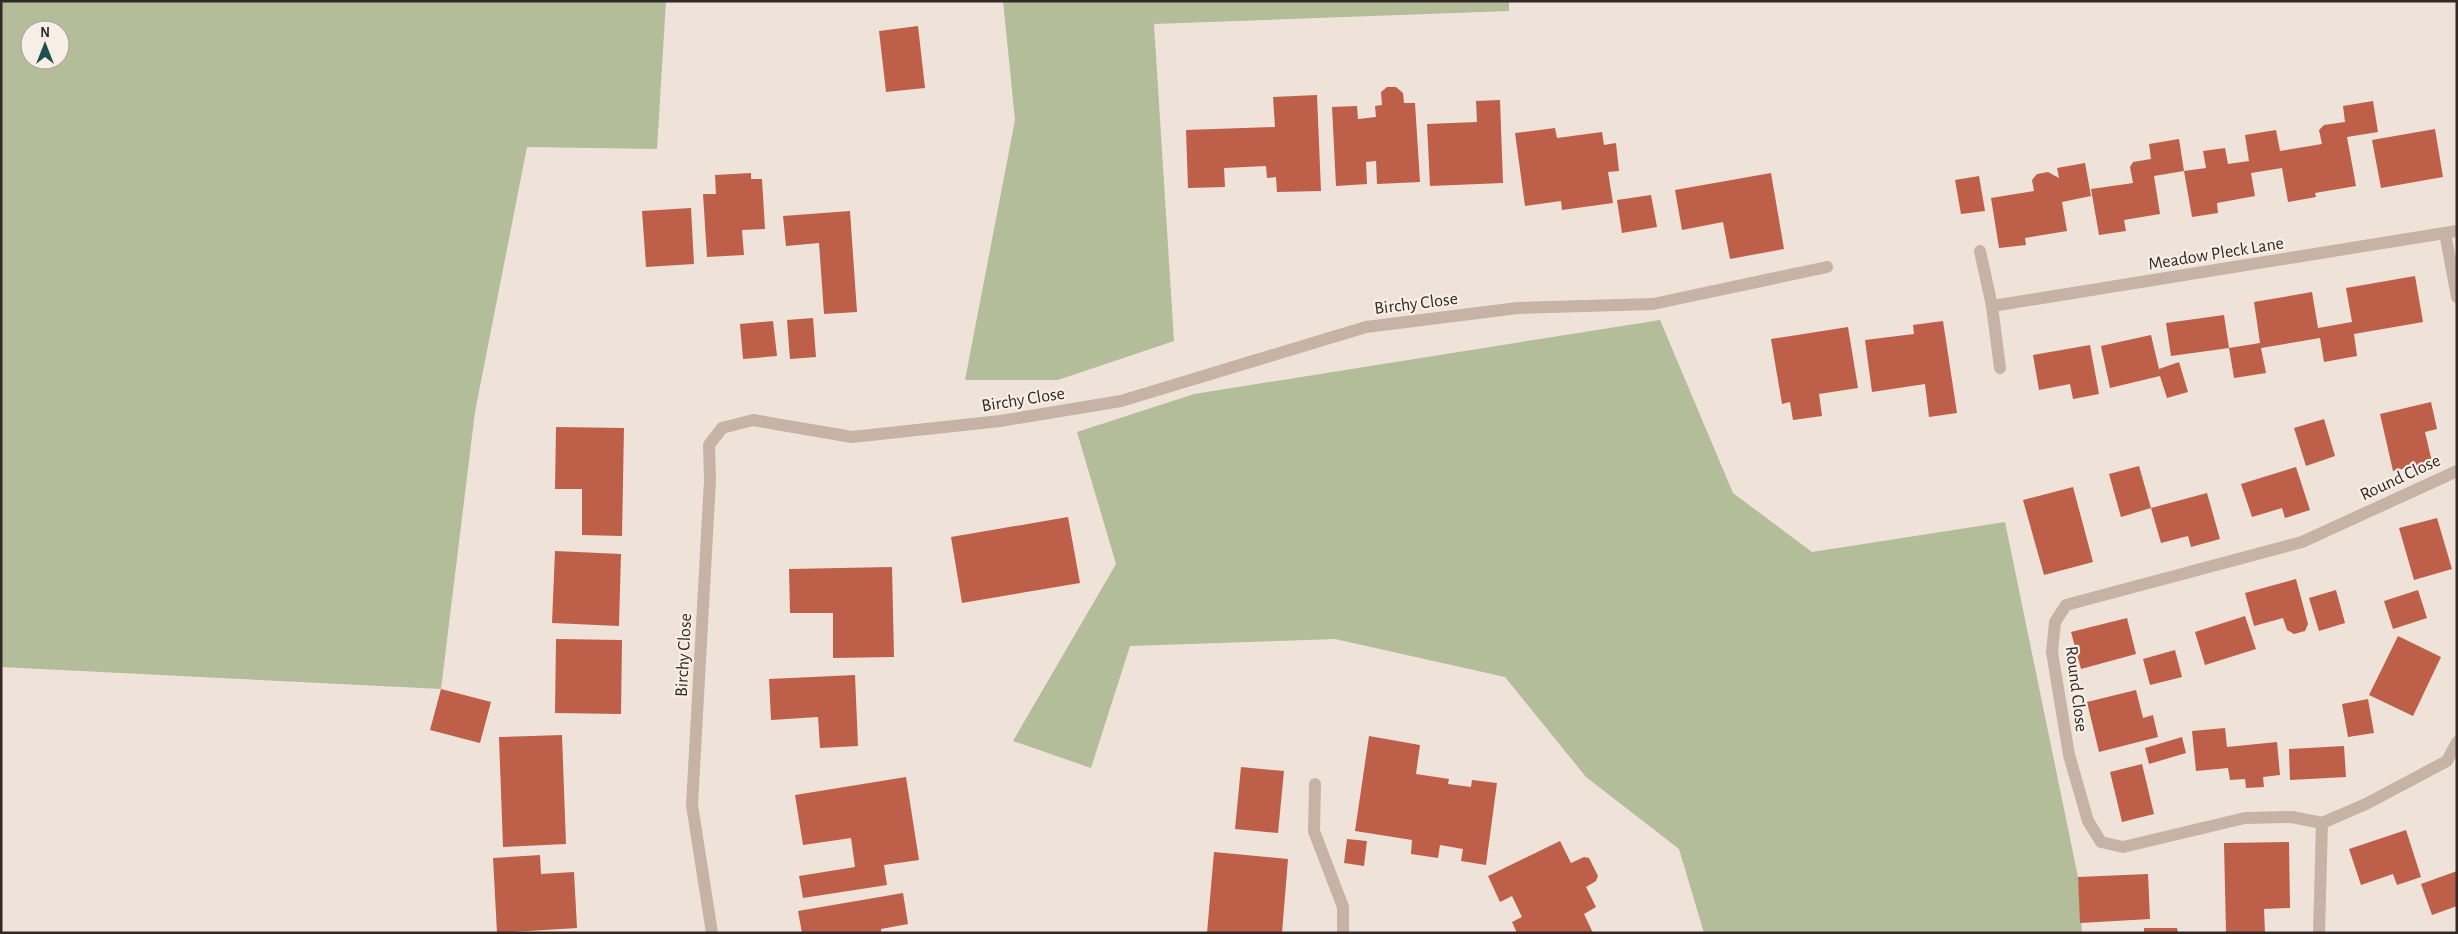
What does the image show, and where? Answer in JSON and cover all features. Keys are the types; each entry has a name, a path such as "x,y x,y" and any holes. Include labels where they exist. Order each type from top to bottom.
{"street":[{"name":"Meadow Pleck Lane","path":"1992,306 2451,232 2457,298"},
{"path":"1980,251 1992,306 2000,368"},
{"name":"Birchy Close","path":"712,933 692,805 710,480 709,445 722,428 752,420 852,437 1000,421 1121,401 1366,327 1518,308 1653,304 1827,267"},
{"name":"Round Close","path":"2322,823 2292,817 2245,818 2123,847 2101,842 2088,821 2069,755 2052,652 2055,622 2066,606 2302,542 2457,471"},
{"path":"2319,933 2322,823 2366,804 2447,761 2457,742"},
{"path":"1315,784 1314,831 1342,908 1342,933"}],"green space":[{"path":"1,1 666,1 657,149 527,147 475,412 441,689 1,667"},
{"path":"1003,1 1509,1 1509,11 1154,24 1174,341 1058,380 965,380 1015,120"},
{"path":"1660,320 1733,493 1812,552 2005,522 2078,877 2082,933 1704,933 1679,849 1586,777 1505,677 1335,639 1130,646 1091,768 1013,741 1116,564 1077,432 1194,394"}],"building":[{"path":"918,26 925,88 886,92 879,31"},
{"path":"1387,87 1396,87 1403,93 1404,103 1415,103 1420,182 1377,184 1376,161 1366,162 1367,184 1336,186 1332,107 1357,106 1358,119 1376,117 1375,106 1382,105 1381,92"},
{"path":"1317,95 1321,191 1277,192 1276,177 1267,178 1266,166 1224,168 1225,187 1188,188 1186,130 1275,127 1273,97"},
{"path":"1500,100 1503,183 1430,186 1427,124 1477,122 1476,101"},
{"path":"2373,101 2378,132 2347,137 2356,186 2315,193 2316,197 2288,202 2282,168 2251,173 2255,196 2217,203 2218,213 2192,217 2184,171 2206,168 2203,151 2225,148 2228,164 2249,161 2245,135 2276,130 2280,151 2322,144 2319,130 2324,125 2345,122 2343,106"},
{"path":"1555,128 1557,138 1602,132 1604,145 1616,143 1619,171 1608,172 1613,203 1562,210 1561,201 1525,206 1515,133"},
{"path":"2435,129 2443,177 2381,188 2372,140"},
{"path":"2179,139 2184,171 2154,176 2160,214 2124,220 2126,231 2099,235 2091,189 2133,183 2130,167 2133,162 2151,159 2149,144"},
{"path":"2085,163 2091,196 2062,202 2067,231 2025,238 2026,245 1999,248 1991,198 2034,191 2032,180 2037,174 2048,172 2059,178 2057,168"},
{"path":"751,173 751,179 762,179 765,229 742,230 744,255 707,257 703,194 716,194 715,175"},
{"path":"1771,173 1784,249 1730,259 1723,222 1682,230 1675,190"},
{"path":"1979,176 1985,211 1961,214 1955,180"},
{"path":"1651,195 1657,227 1622,233 1617,200"},
{"path":"691,208 694,264 646,267 642,211"},
{"path":"850,211 857,312 824,314 819,243 786,246 783,216"},
{"path":"2415,276 2423,322 2354,334 2357,356 2324,362 2320,338 2261,348 2266,373 2234,378 2229,348 2260,343 2254,302 2312,292 2318,328 2352,322 2346,288"},
{"path":"2224,315 2229,348 2171,356 2166,323"},
{"path":"813,318 816,357 790,359 787,320"},
{"path":"773,321 777,356 743,359 740,324"},
{"path":"1943,321 1957,413 1929,417 1925,384 1872,392 1865,340 1914,334 1913,325"},
{"path":"1848,327 1858,388 1819,394 1822,416 1793,420 1790,402 1782,404 1771,339"},
{"path":"2151,335 2159,369 2179,362 2188,392 2167,398 2160,376 2110,388 2101,346"},
{"path":"2090,345 2099,394 2073,399 2070,384 2039,390 2033,355"},
{"path":"2431,402 2437,429 2425,432 2432,462 2393,471 2380,414"},
{"path":"2324,419 2335,456 2306,466 2294,428"},
{"path":"556,427 624,428 622,536 582,535 582,489 555,489"},
{"path":"2139,466 2151,508 2121,517 2109,474"},
{"path":"2296,467 2310,510 2285,518 2282,508 2252,517 2241,484"},
{"path":"2073,487 2093,562 2044,575 2023,500"},
{"path":"2207,493 2220,539 2191,547 2188,536 2161,543 2151,508"},
{"path":"1068,517 1080,583 962,603 951,537"},
{"path":"2437,518 2452,569 2414,580 2399,528"},
{"path":"555,551 621,554 619,626 552,623"},
{"path":"892,567 894,657 833,658 833,613 790,613 789,569"},
{"path":"2296,579 2308,624 2305,631 2294,634 2287,630 2283,618 2254,626 2245,593"},
{"path":"2336,590 2345,623 2319,631 2309,598"},
{"path":"2418,590 2427,618 2393,629 2384,601"},
{"path":"2245,616 2256,649 2205,665 2195,632"},
{"path":"2127,618 2136,654 2081,669 2071,632"},
{"path":"2398,636 2441,657 2413,716 2369,695"},
{"path":"556,639 622,640 621,714 555,713"},
{"path":"2175,650 2182,677 2150,685 2143,659"},
{"path":"855,675 858,746 820,748 818,717 771,720 769,679"},
{"path":"441,689 491,702 480,743 430,730"},
{"path":"2136,690 2143,718 2153,715 2158,737 2099,752 2087,702"},
{"path":"2368,699 2374,733 2348,737 2342,704"},
{"path":"2225,728 2227,747 2277,742 2280,775 2263,777 2264,787 2246,788 2245,779 2230,780 2228,768 2196,771 2192,731"},
{"path":"562,735 566,844 503,847 499,737"},
{"path":"1369,736 1420,745 1416,774 1449,779 1448,784 1471,787 1472,780 1497,783 1486,865 1461,861 1463,849 1440,845 1438,858 1411,854 1412,840 1355,831"},
{"path":"2182,737 2186,753 2149,764 2145,748"},
{"path":"2344,746 2346,777 2290,780 2289,749"},
{"path":"2142,764 2154,814 2122,822 2110,772"},
{"path":"1241,767 1284,771 1278,833 1235,829"},
{"path":"906,777 919,860 884,865 887,885 803,898 799,876 855,867 851,838 803,845 795,795"},
{"path":"2406,830 2421,877 2397,885 2393,874 2361,885 2349,849"},
{"path":"1347,839 1367,841 1364,866 1344,863"},
{"path":"1560,841 1571,863 1584,857 1589,858 1598,876 1596,881 1586,887 1596,907 1584,914 1593,933 1517,933 1512,922 1522,917 1512,896 1500,902 1488,876"},
{"path":"2289,842 2290,908 2264,909 2265,933 2226,933 2224,843"},
{"path":"1214,852 1288,859 1282,933 1207,933"},
{"path":"540,855 541,874 574,872 577,928 497,933 493,858"},
{"path":"2457,871 2457,906 2432,915 2421,884"},
{"path":"2148,874 2150,919 2080,923 2078,877"},
{"path":"903,893 908,924 881,929 881,933 802,933 798,911"},
{"path":"2144,928 2177,928 2178,933 2144,933"}]}
